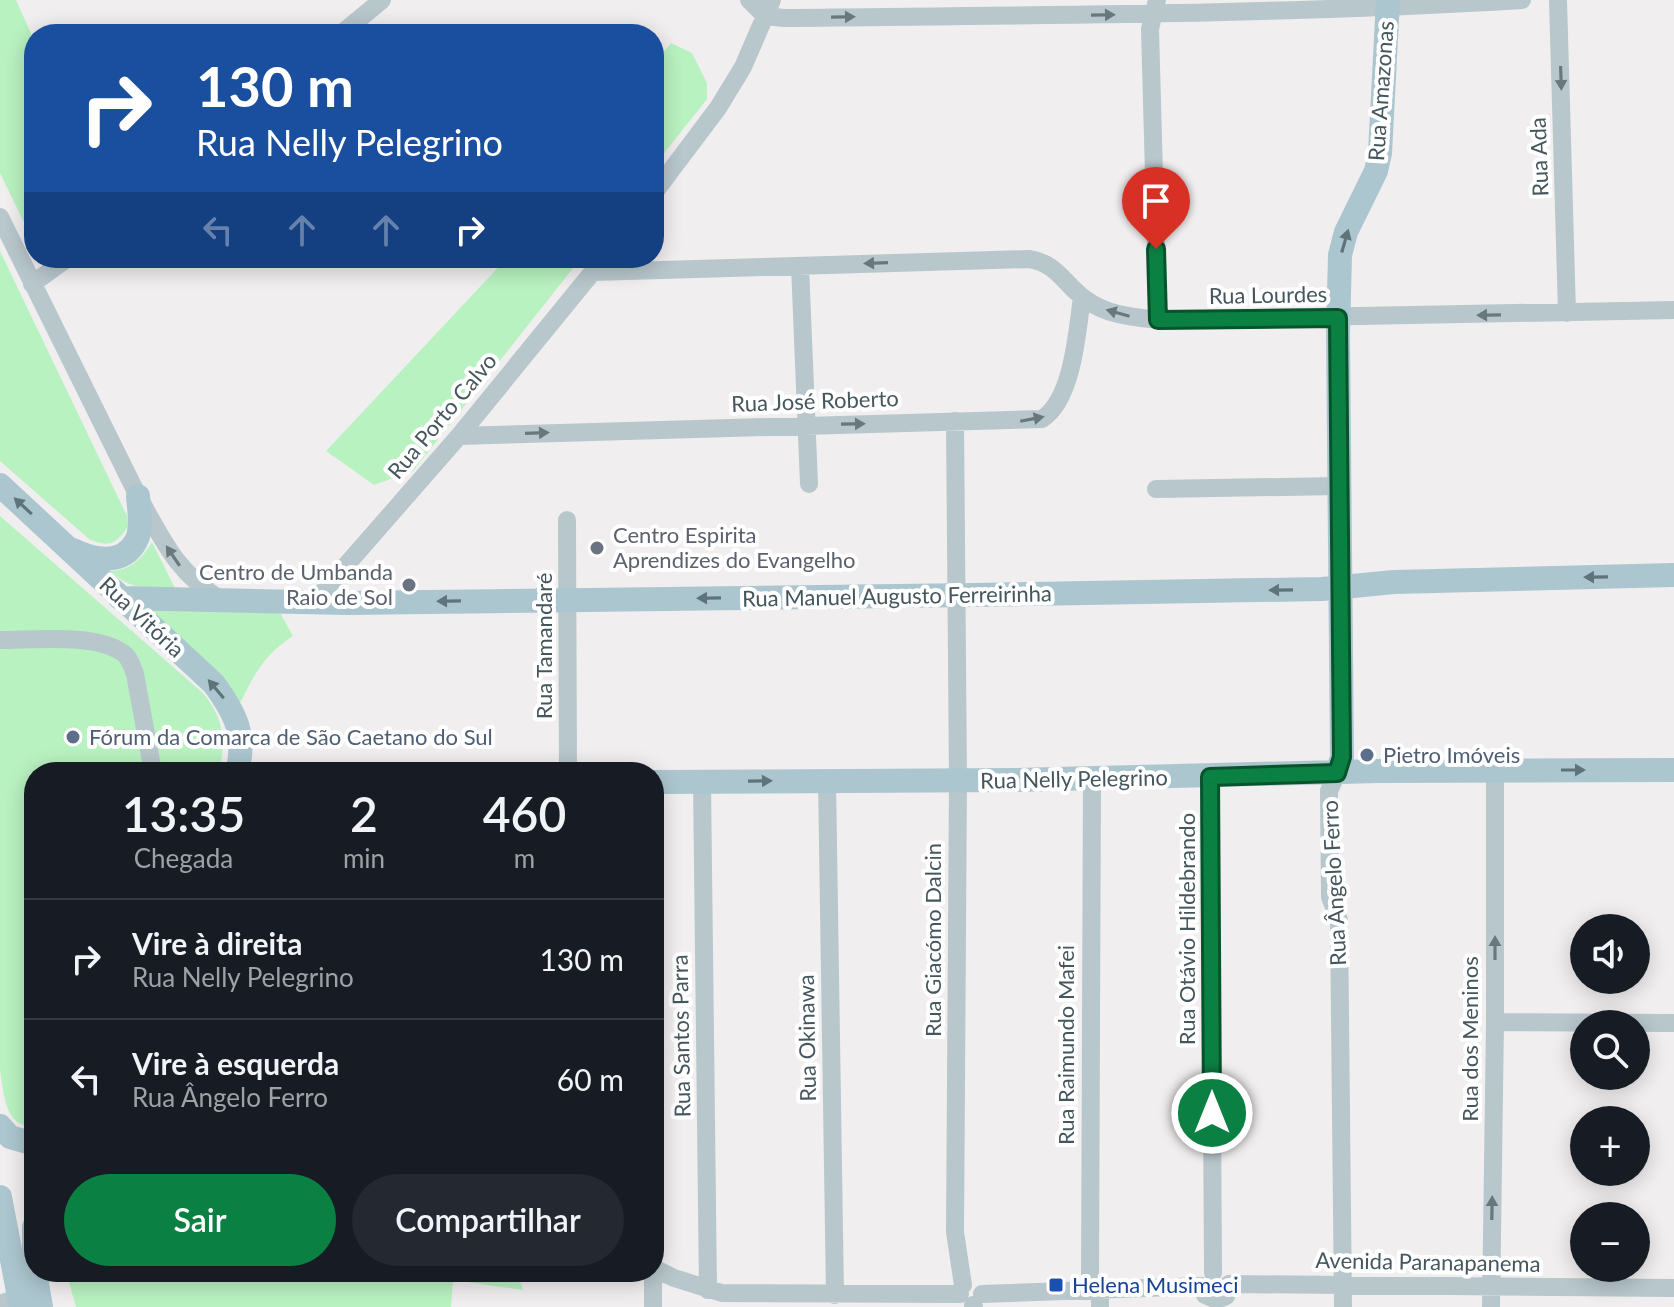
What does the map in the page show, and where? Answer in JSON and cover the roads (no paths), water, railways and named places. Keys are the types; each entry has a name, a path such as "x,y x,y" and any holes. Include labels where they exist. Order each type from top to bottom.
{"main road":[{"name":"Rua Amazonas","path":"1338,318 1340,255 1346,232 1376,171 1380,153 1387,4"},
{"name":"Rua Ângelo Ferro","path":"1337,773 1342,757 1338,318"},
{"name":"Rua Vitória","path":"0,485 214,684 237,720 241,741 238,762"},
{"path":"64,545 88,558 100,560 128,551 137,541 140,526 138,496"},
{"name":"Rua Manuel Augusto Ferreirinha","path":"120,598 314,602 1322,589 1394,582 1674,575"},
{"name":"Rua Nelly Pelegrino","path":"664,782 1674,770"},
{"path":"0,1126 10,1137 24,1141"},
{"path":"0,1197 22,1296"}],"street":[{"path":"353,24 382,0"},
{"path":"749,0 784,18 1522,0"},
{"name":"Rua Ada","path":"1558,0 1567,313"},
{"path":"1155,7 1150,29 1158,320"},
{"path":"664,180 718,108 743,67 768,8"},
{"path":"0,217 24,267"},
{"name":"Rua Lourdes","path":"664,265 800,266 1029,259 1048,264 1082,297 1096,306 1125,317 1158,320 1674,310"},
{"path":"800,266 809,484"},
{"path":"24,268 138,496 183,571 223,601"},
{"path":"32,284 54,268"},
{"name":"Rua Porto Calvo","path":"314,602 459,436 597,268"},
{"name":"Rua José Roberto","path":"459,436 1042,419 1057,406 1067,382 1082,297"},
{"name":"Rua Giacómo Dalcin","path":"955,421 958,780 955,1232 970,1297"},
{"path":"1156,489 1339,486"},
{"name":"Rua Tamandaré","path":"567,520 568,762"},
{"path":"0,640 77,639 122,652 130,660 135,674 151,762"},
{"name":"Rua dos Meninos","path":"1491,1307 1495,771"},
{"name":"Rua Ângelo Ferro","path":"1337,773 1329,791 1330,897 1339,920 1343,1307"},
{"name":"Rua Otávio Hildebrando","path":"1207,1280 1210,777"},
{"name":"Rua Raimundo Mafei","path":"1092,779 1090,1278 1100,1299"},
{"name":"Rua Okinawa","path":"827,780 835,1295"},
{"name":"Rua Santos Parra","path":"702,782 708,1290"},
{"path":"1495,1022 1674,1023"},
{"path":"664,1274 722,1293 1100,1299 1226,1276 1229,1284 1226,1296 1217,1304 1205,1295 1207,1280"},
{"path":"653,1282 653,1307"},
{"name":"Avenida Paranapanema","path":"1229,1284 1674,1288"}],"place":[{"name":"Centro Espirita Aprendizes do Evangelho","path":"597,548"},
{"name":"Centro de Umbanda Raio de Sol","path":"409,585"},
{"name":"Fórum da Comarca de São Caetano do Sul","path":"73,737"},
{"name":"Pietro Imóveis","path":"1367,755"},
{"name":"Helena Musimeci","path":"1056,1285"}]}
